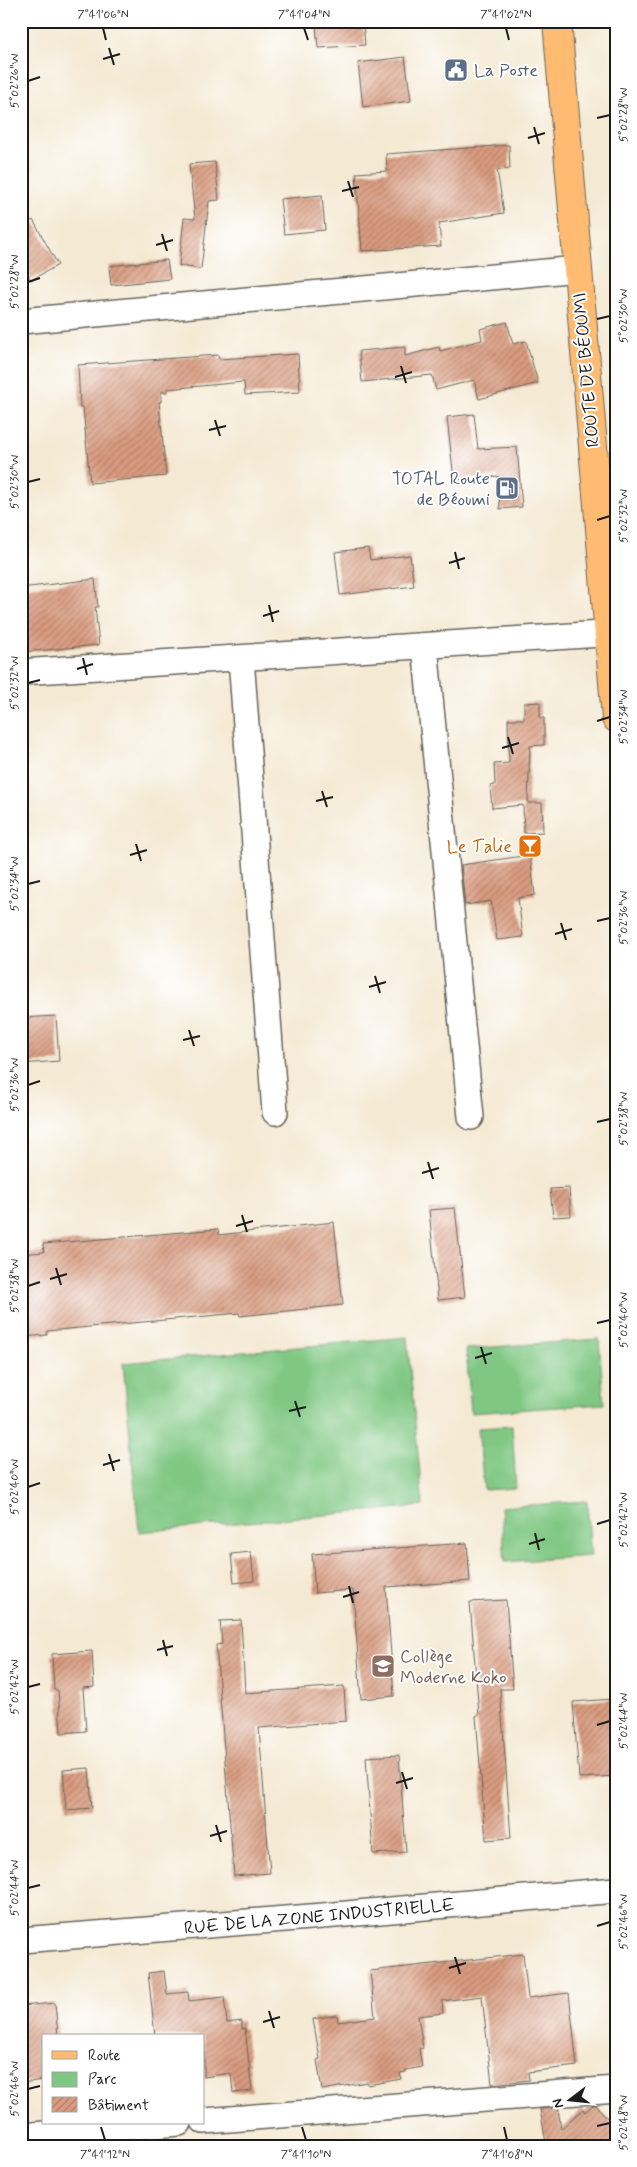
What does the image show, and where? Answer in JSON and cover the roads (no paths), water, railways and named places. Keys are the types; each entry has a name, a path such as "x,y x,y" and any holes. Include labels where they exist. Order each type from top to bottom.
{"main road":[{"name":"ROUTE DE BÉOUMI","path":"557,21 612,633 616,718"}],"street":[{"path":"21,321 578,269"},
{"path":"21,672 612,633"},
{"path":"425,646 471,1117"},
{"path":"241,658 275,1112"},
{"name":"RUE DE LA ZONE INDUSTRIELLE","path":"21,1940 616,1890"},
{"path":"205,2121 616,2089"},
{"path":"21,2136 167,2124"}],"place":[{"name":"La Poste","path":"456,70"},
{"name":"TOTAL Route de Béoumi","path":"507,488"},
{"name":"Le Talie","path":"530,846"},
{"name":"Collège Moderne Koko","path":"383,1666"}]}
